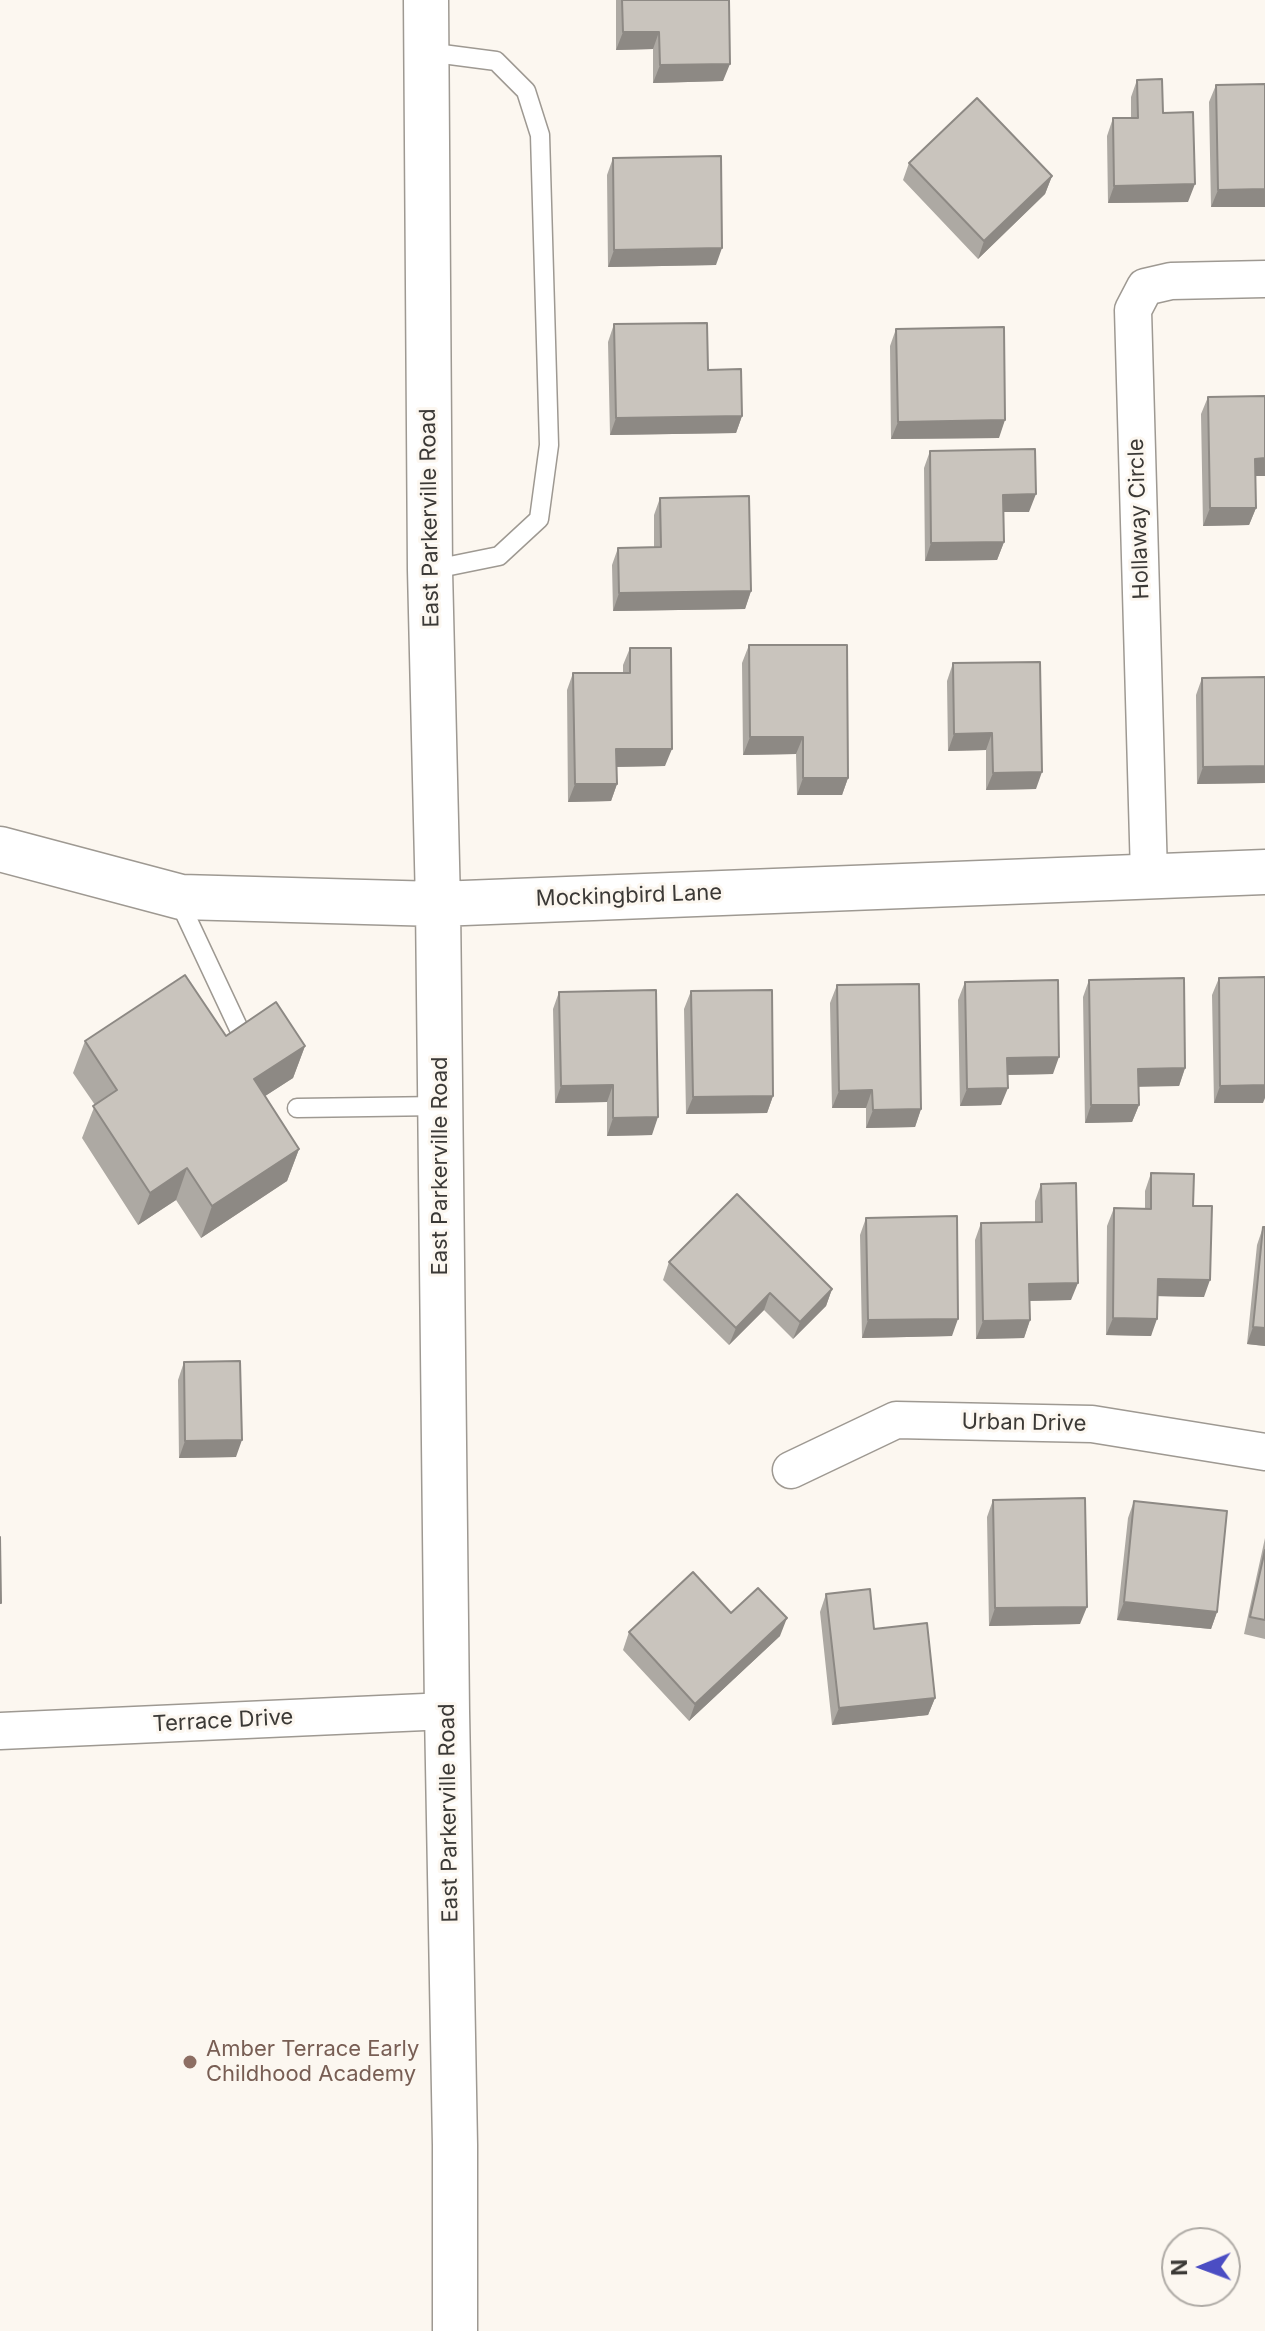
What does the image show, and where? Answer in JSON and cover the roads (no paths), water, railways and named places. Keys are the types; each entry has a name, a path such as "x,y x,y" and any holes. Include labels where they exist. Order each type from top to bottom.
{"main road":[{"name":"East Parkerville Road","path":"426,0 430,570 438,904 455,2331"},
{"name":"Mockingbird Lane","path":"0,849 177,896 438,904 1265,872"}],"street":[{"name":"Hollaway Circle","path":"1149,875 1133,310 1145,287 1171,281 1265,279"},
{"name":"Urban Drive","path":"791,1470 896,1420 1092,1424 1265,1452"},
{"name":"Terrace Drive","path":"0,1731 447,1711"}],"lane":[{"path":"427,52 496,61 526,91 540,135 549,445 539,519 499,556 430,570"},
{"path":"177,896 239,1029"},
{"path":"297,1108 440,1106"}],"place":[{"name":"Amber Terrace Early Childhood Academy","path":"190,2062"}]}
